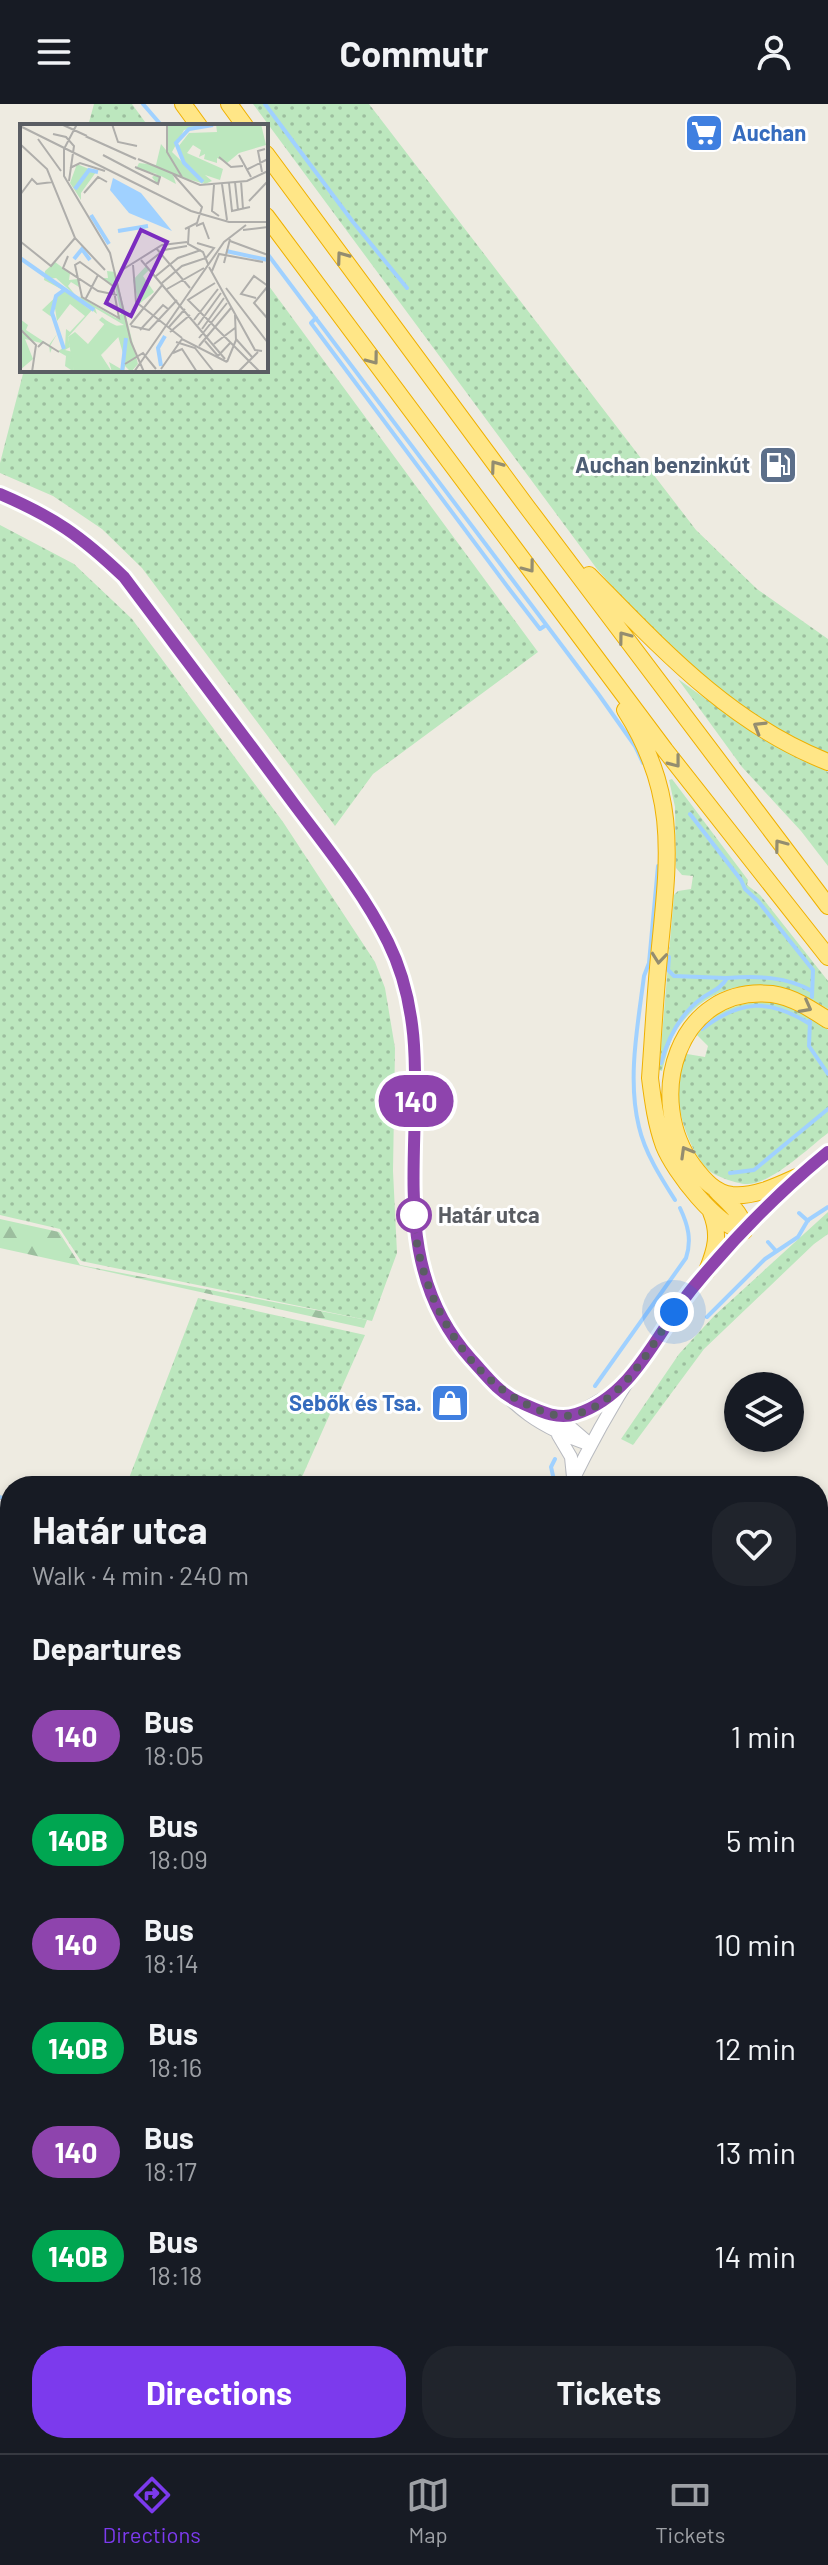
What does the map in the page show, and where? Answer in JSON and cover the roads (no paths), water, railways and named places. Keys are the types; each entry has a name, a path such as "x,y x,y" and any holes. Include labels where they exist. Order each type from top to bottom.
{"highway":[{"path":"183,104 198,124"},
{"path":"229,104 244,124"},
{"path":"268,157 828,906"},
{"path":"268,219 703,799 828,957"},
{"path":"543,528 669,657 710,693 761,728 828,762"},
{"path":"561,610 631,719 659,782 668,833 668,860 655,989 650,1078 652,1097 665,1149 708,1207 728,1224 744,1231 745,1224 738,1214 690,1162 673,1123 670,1085 677,1053 684,1038 705,1014 734,998 752,994 788,998 828,1020"},
{"path":"716,1190 732,1195 750,1194 797,1177"},
{"path":"707,1271 718,1233 708,1207"}],"street":[{"path":"0,494 42,512 88,543 124,577 346,874 387,940 409,1000 415,1040 415,1233 430,1295 462,1348 526,1415 556,1433 591,1445"},
{"path":"575,1476 626,1383 674,1312 744,1231 797,1177 828,1152"},
{"path":"552,1415 576,1414 626,1383"},
{"path":"511,1398 552,1415 579,1432 591,1445"},
{"path":"556,1433 571,1457 571,1476"}],"waterway":[{"path":"143,104 160,124"},
{"path":"265,104 353,222 407,288"},
{"path":"268,255 599,695 635,746 643,763"},
{"path":"316,318 311,323 510,590 540,629 546,625"},
{"path":"690,814 745,889 813,970 812,997"},
{"path":"658,866 649,963 644,976 637,1032 634,1090 645,1146 675,1200"},
{"path":"669,957 668,970 674,976 726,978"},
{"path":"661,1063 681,1019 694,1004 727,978 771,978 792,982 812,991"},
{"path":"702,1029 729,1012 755,1006 781,1010 810,1024"},
{"path":"810,1020 809,1046 828,1074"},
{"path":"730,1173 754,1170 828,1109"},
{"path":"707,1317 765,1259 798,1237 808,1220 828,1207"},
{"path":"595,1386 686,1258 688,1233 680,1208"},
{"path":"799,1213 808,1221"},
{"path":"768,1242 776,1251"},
{"path":"553,1476 551,1467 555,1459"}],"place":[{"name":"Auchan","path":"704,133"},
{"name":"Auchan benzinkút","path":"778,465"},
{"name":"Határ utca","path":"414,1215"},
{"name":"Sebők és Tsa.","path":"450,1403"}]}
